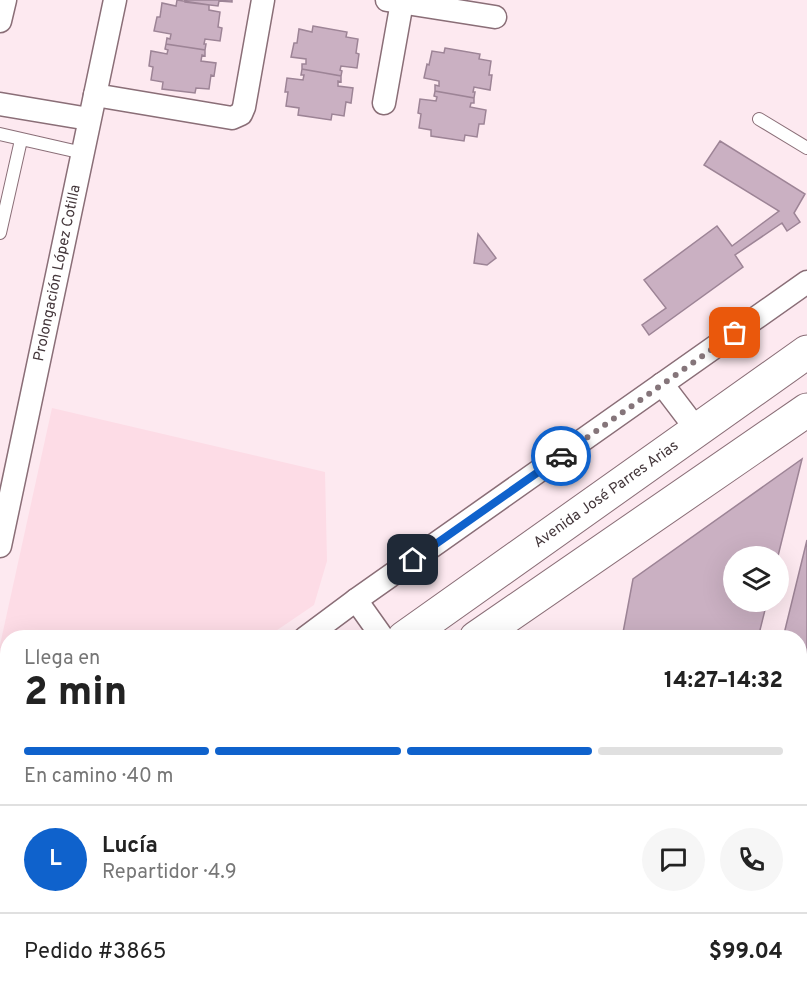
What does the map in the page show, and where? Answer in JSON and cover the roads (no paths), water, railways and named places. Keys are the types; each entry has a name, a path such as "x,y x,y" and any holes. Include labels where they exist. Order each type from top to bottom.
{"main road":[{"name":"Avenida José Parres Arias","path":"415,630 807,352"},
{"path":"488,630 807,410"}],"street":[{"path":"0,21 4,0"},
{"name":"Prolongación López Cotilla","path":"0,542 115,0"},
{"path":"96,95 232,118 241,114 263,0"},
{"path":"384,103 394,1 495,17"},
{"path":"0,104 89,119"},
{"path":"316,630 807,282"},
{"path":"662,384 697,430"},
{"path":"356,600 377,630"}],"lane":[{"path":"759,119 807,148"},
{"path":"0,134 83,153"},
{"path":"0,233 21,140"}]}
